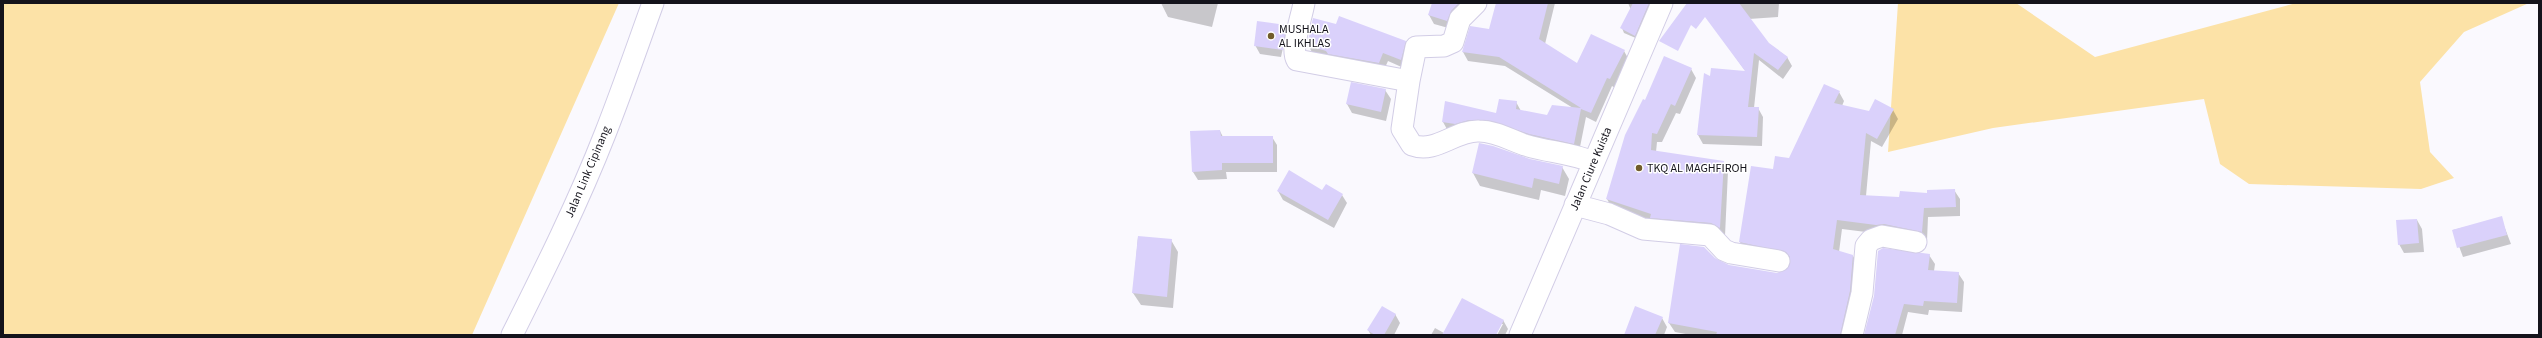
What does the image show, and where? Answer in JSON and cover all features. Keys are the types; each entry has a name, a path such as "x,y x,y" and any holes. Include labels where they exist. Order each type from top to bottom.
{"street":[{"name":"Jalan Link Cipinang","path":"512,335 554,253 605,135 653,3"},
{"path":"1304,3 1295,43 1294,54 1296,60 1409,81"},
{"path":"1476,3 1460,19 1453,42 1444,46 1416,47 1402,129 1412,145 1434,146 1454,136 1480,130 1492,132 1524,145 1593,162"},
{"name":"Jalan Ciure Kuista","path":"1520,335 1662,3"},
{"path":"1575,205 1609,214 1643,228 1710,235 1724,250 1731,253 1779,261"},
{"path":"1852,335 1862,293 1866,246 1871,240 1882,236 1916,242"}],"shaded area":[{"path":"3,3 619,3 472,335 3,335"},
{"path":"1898,3 2016,3 2095,57 2296,3 2529,3 2464,32 2420,82 2430,152 2454,178 2421,189 2249,184 2220,164 2204,99 1993,128 1888,152"}],"building":[{"path":"1432,3 1459,3 1451,11 1447,21 1428,15"},
{"path":"1496,3 1548,3 1539,39 1577,63 1591,34 1625,50 1610,79 1607,78 1591,113 1581,109 1574,144 1529,134 1487,120 1469,120 1455,124 1442,122 1445,101 1496,113 1499,99 1517,101 1516,109 1547,115 1552,105 1581,108 1499,57 1462,52 1470,26 1489,29"},
{"path":"1633,3 1649,3 1635,36 1620,28"},
{"path":"1687,3 1739,3 1769,43 1788,57 1778,70 1754,53 1748,107 1759,107 1757,137 1697,135 1704,73 1710,76 1711,68 1745,71 1705,17 1696,29 1691,25 1678,51 1659,41"},
{"path":"1339,16 1406,41 1401,60 1383,53 1379,63 1328,54 1326,51 1307,45 1313,18 1336,24"},
{"name":"MUSHALA AL IKHLAS","path":"1257,21 1286,25 1283,50 1254,46"},
{"path":"1664,56 1692,68 1675,106 1671,104 1657,134 1652,133 1651,150 1724,161 1720,228 1711,223 1650,218 1651,214 1606,199 1625,135 1643,99 1645,100"},
{"path":"1351,82 1386,89 1381,112 1346,104"},
{"path":"1824,84 1840,91 1834,103 1869,111 1875,99 1894,109 1877,139 1866,133 1860,195 1899,197 1900,191 1927,193 1927,190 1955,189 1956,207 1924,208 1922,232 1884,224 1876,225 1837,220 1833,249 1853,255 1850,291 1840,335 1716,335 1717,332 1668,323 1680,244 1704,247 1715,258 1729,265 1777,273 1788,268 1790,257 1786,252 1739,242 1751,166 1773,169 1775,156 1789,158"},
{"path":"1220,130 1221,136 1273,136 1273,163 1222,163 1222,170 1192,172 1190,131"},
{"path":"1479,143 1493,146 1530,159 1563,166 1559,184 1534,178 1532,188 1472,173"},
{"path":"1289,170 1322,190 1326,184 1343,194 1328,220 1277,191"},
{"path":"2502,216 2507,235 2457,248 2452,230"},
{"path":"2417,219 2419,243 2398,245 2396,220"},
{"path":"1138,236 1172,239 1167,297 1132,293"},
{"path":"1883,248 1930,254 1928,270 1959,272 1957,303 1924,301 1923,306 1904,304 1895,335 1864,335 1874,296 1878,251"},
{"path":"1462,298 1504,320 1496,335 1442,335"},
{"path":"1382,306 1396,314 1384,335 1375,335 1367,330"},
{"path":"1635,306 1663,317 1655,335 1624,335"}],"place":[{"name":"MUSHALA AL IKHLAS","path":"1271,36"},
{"name":"TKQ AL MAGHFIROH","path":"1639,168"}]}
